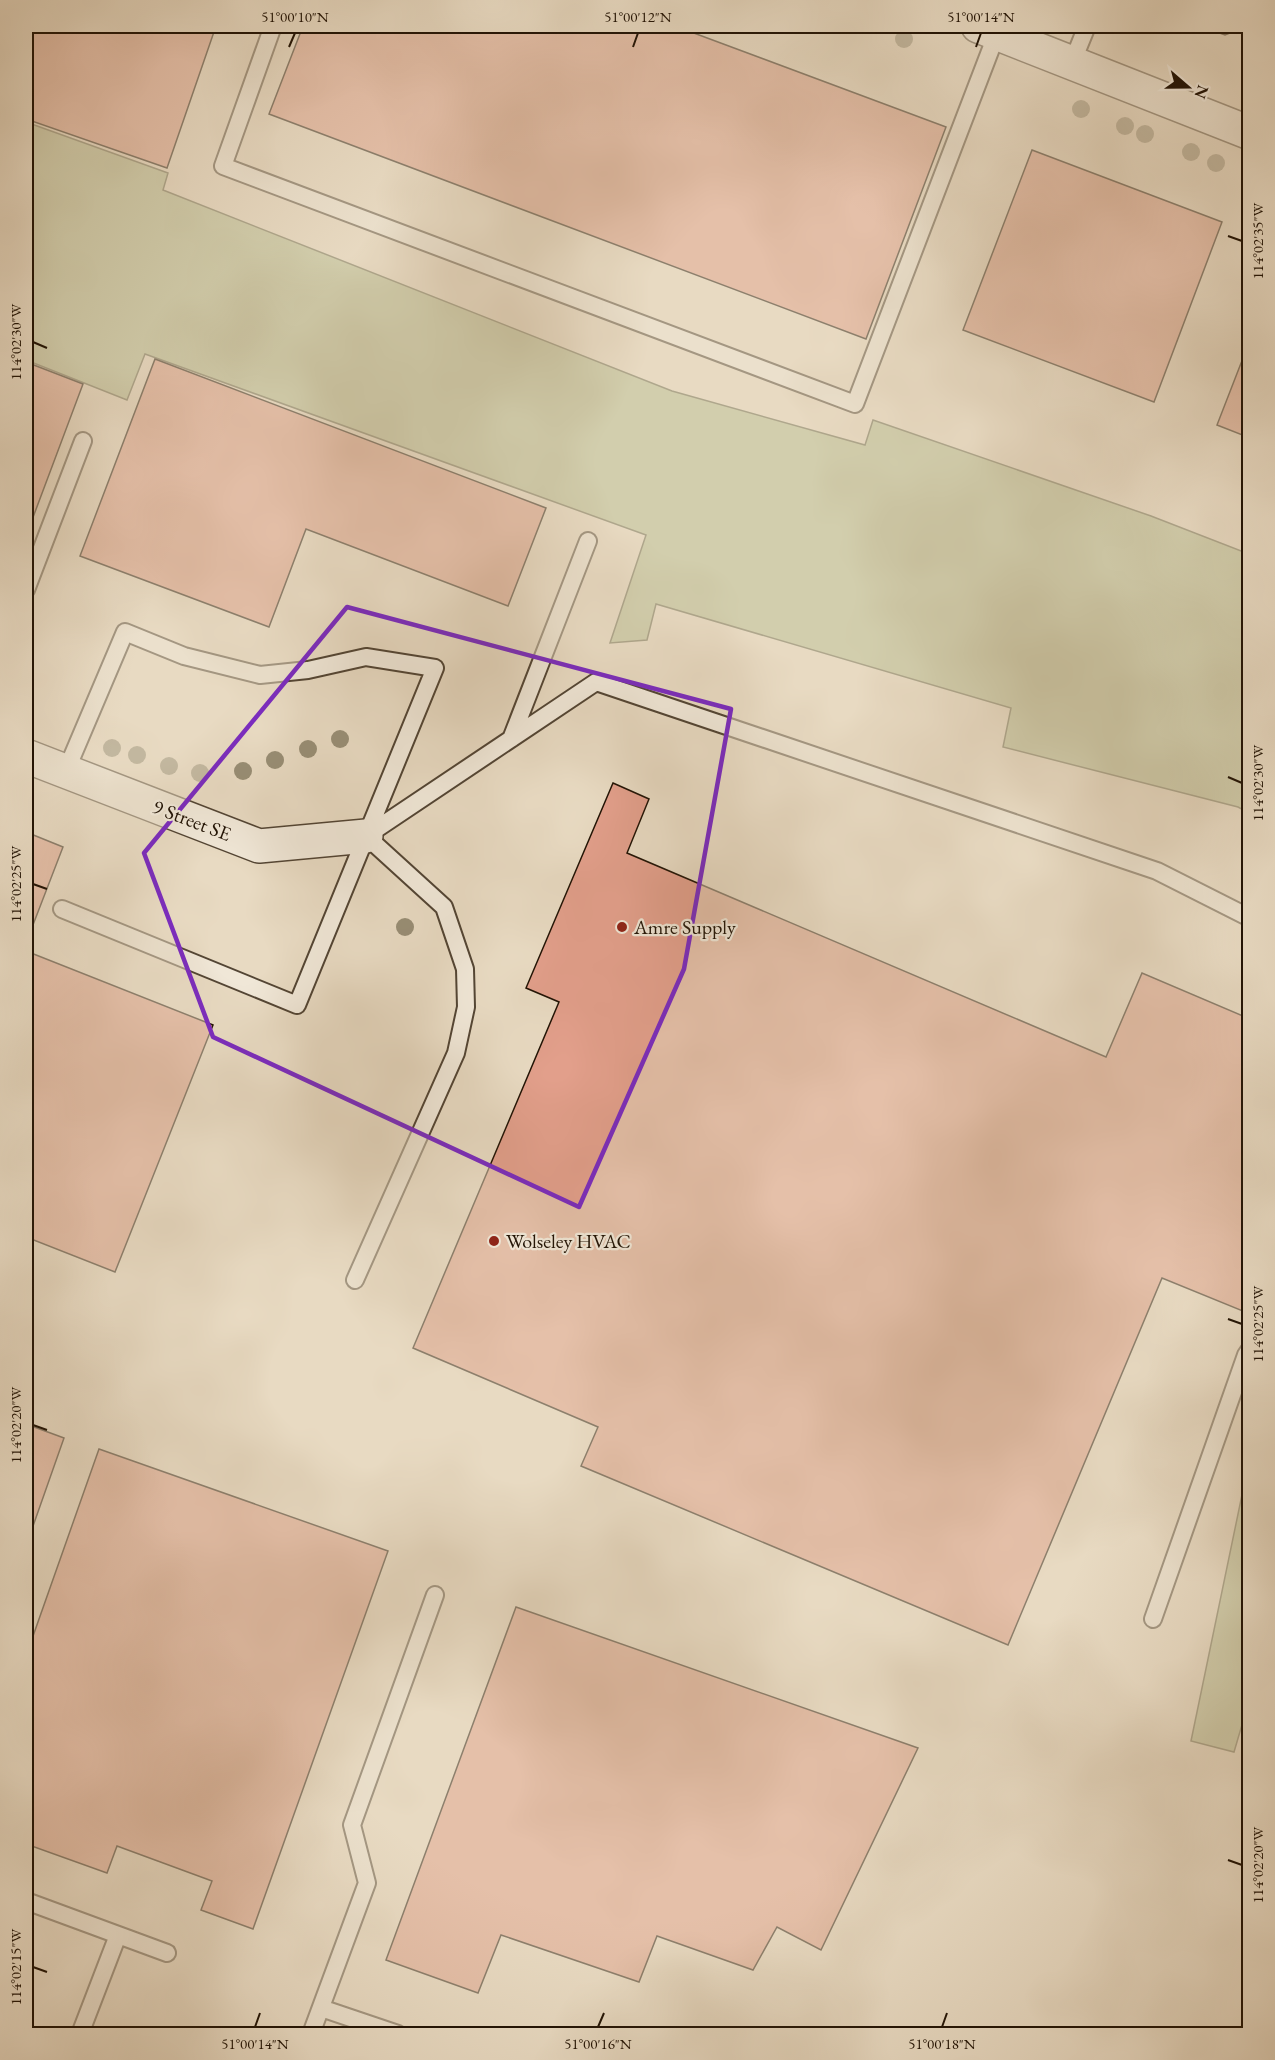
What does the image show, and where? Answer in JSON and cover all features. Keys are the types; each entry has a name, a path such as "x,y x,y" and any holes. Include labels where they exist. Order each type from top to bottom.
{"street":[{"path":"987,29 1250,133"},
{"name":"9 Street SE","path":"26,756 260,846 366,836"}],"lane":[{"path":"273,26 223,166 855,404 987,29"},
{"path":"1072,63 1087,26"},
{"path":"26,590 82,441"},
{"path":"511,739 588,541"},
{"path":"62,909 297,1005 435,668 366,657 308,670 260,675 184,656 125,632 66,771"},
{"path":"366,836 596,682 1157,871 1250,918"},
{"path":"355,1280 456,1053 466,1007 465,969 444,907 366,836"},
{"path":"1153,1619 1250,1348"},
{"path":"311,2034 367,1883 352,1825 435,1595"},
{"path":"26,1901 167,1953"},
{"path":"80,2034 118,1935"},
{"path":"321,2008 398,2034"}],"highlighted area":[{"path":"347,607 731,709 684,969 579,1207 213,1037 144,853"}],"green space":[{"path":"26,122 168,173 163,190 672,391 865,445 873,420 1151,516 1249,554 1249,813 1238,807 1003,747 1011,708 656,604 647,640 610,643 646,535 145,354 127,400 26,360"},
{"path":"1249,1461 1249,1701 1234,1752 1191,1741"}],"building":[{"path":"26,26 216,26 167,168 26,119"},
{"path":"303,26 675,26 946,127 866,339 269,114"},
{"path":"1200,26 1240,26 1238,30 1225,35"},
{"path":"1032,150 1222,222 1154,402 963,330"},
{"path":"1250,340 1250,438 1217,425"},
{"path":"155,359 546,508 508,606 306,529 269,627 80,556"},
{"path":"26,362 83,384 26,536"},
{"path":"613,783 649,799 627,853 1106,1057 1142,973 1250,1019 1250,1314 1162,1278 1008,1645 581,1466 598,1427 413,1348 559,1002 526,988"},
{"path":"26,832 63,847 26,943"},
{"path":"26,951 213,1025 115,1272 26,1237"},
{"path":"26,1424 64,1438 26,1546"},
{"path":"99,1449 388,1551 253,1929 201,1910 212,1881 117,1846 107,1873 26,1844 26,1656"},
{"path":"516,1607 918,1748 821,1950 777,1927 753,1970 657,1936 639,1982 501,1935 478,1993 386,1960"}],"place":[{"name":"Amre Supply","path":"622,927"},
{"name":"Wolseley HVAC","path":"494,1241"}]}
